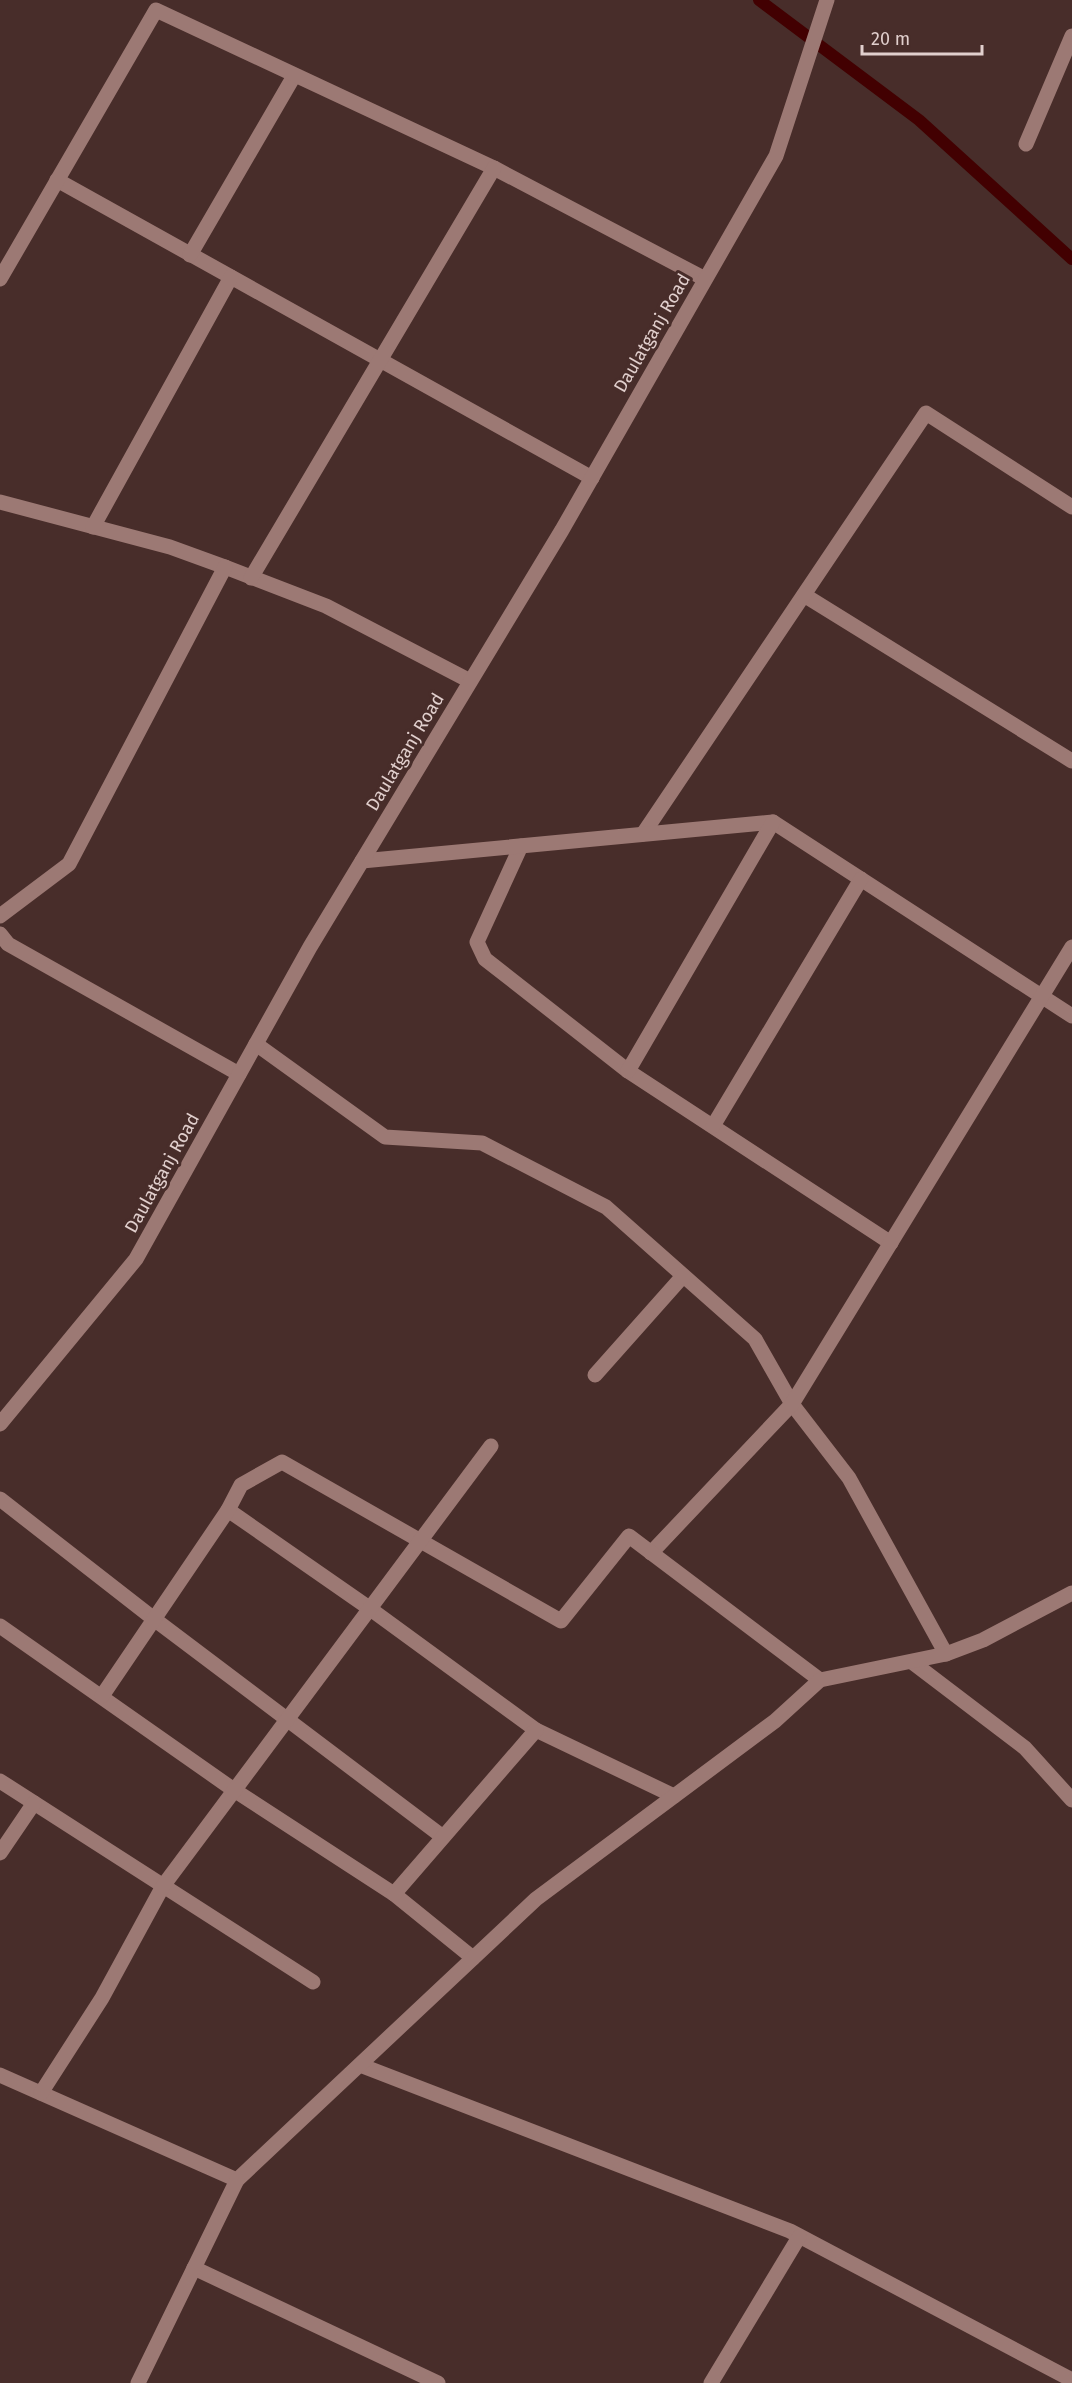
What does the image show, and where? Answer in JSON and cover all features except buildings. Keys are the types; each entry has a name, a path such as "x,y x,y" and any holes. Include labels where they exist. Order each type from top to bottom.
{"street":[{"name":"Daulatganj Road","path":"0,1424 136,1258 362,861 592,478 776,156 825,6"},
{"path":"0,279 156,10 494,168 705,279"},
{"path":"1026,144 1072,36"},
{"path":"190,255 294,76"},
{"path":"251,578 494,168"},
{"path":"57,180 592,478"},
{"path":"93,527 231,277"},
{"path":"643,834 926,412 1072,507"},
{"path":"0,502 170,547 225,567 326,606 471,681"},
{"path":"0,916 69,864 225,567"},
{"path":"804,595 1072,762"},
{"path":"628,1071 773,822"},
{"path":"362,861 773,822 1072,1016"},
{"path":"522,846 477,942 485,959 628,1071 891,1243"},
{"path":"713,1126 861,879"},
{"path":"0,934 8,944 239,1074"},
{"path":"651,1553 792,1404 1072,947"},
{"path":"256,1044 385,1137 482,1143 606,1207 755,1339 792,1404 849,1478 946,1654"},
{"path":"595,1375 683,1276"},
{"path":"41,2093 102,1998 163,1886 491,1446"},
{"path":"102,1695 228,1510 241,1485 282,1462 561,1621 629,1536 820,1680"},
{"path":"0,1499 154,1619 443,1837"},
{"path":"228,1510 369,1608 536,1730 674,1796"},
{"path":"138,2383 237,2180 536,1899 775,1721 820,1680 946,1654 983,1640 1072,1593"},
{"path":"0,1626 102,1695 234,1790 394,1894 473,1958"},
{"path":"912,1662 1025,1748 1072,1800"},
{"path":"394,1894 536,1730"},
{"path":"0,1781 313,1982"},
{"path":"0,1853 34,1803"},
{"path":"360,2065 799,2237 1072,2380"},
{"path":"0,2075 237,2180"},
{"path":"711,2383 799,2237"},
{"path":"194,2268 438,2383"}],"waterway":[{"path":"759,0 919,120 1072,259"}]}
